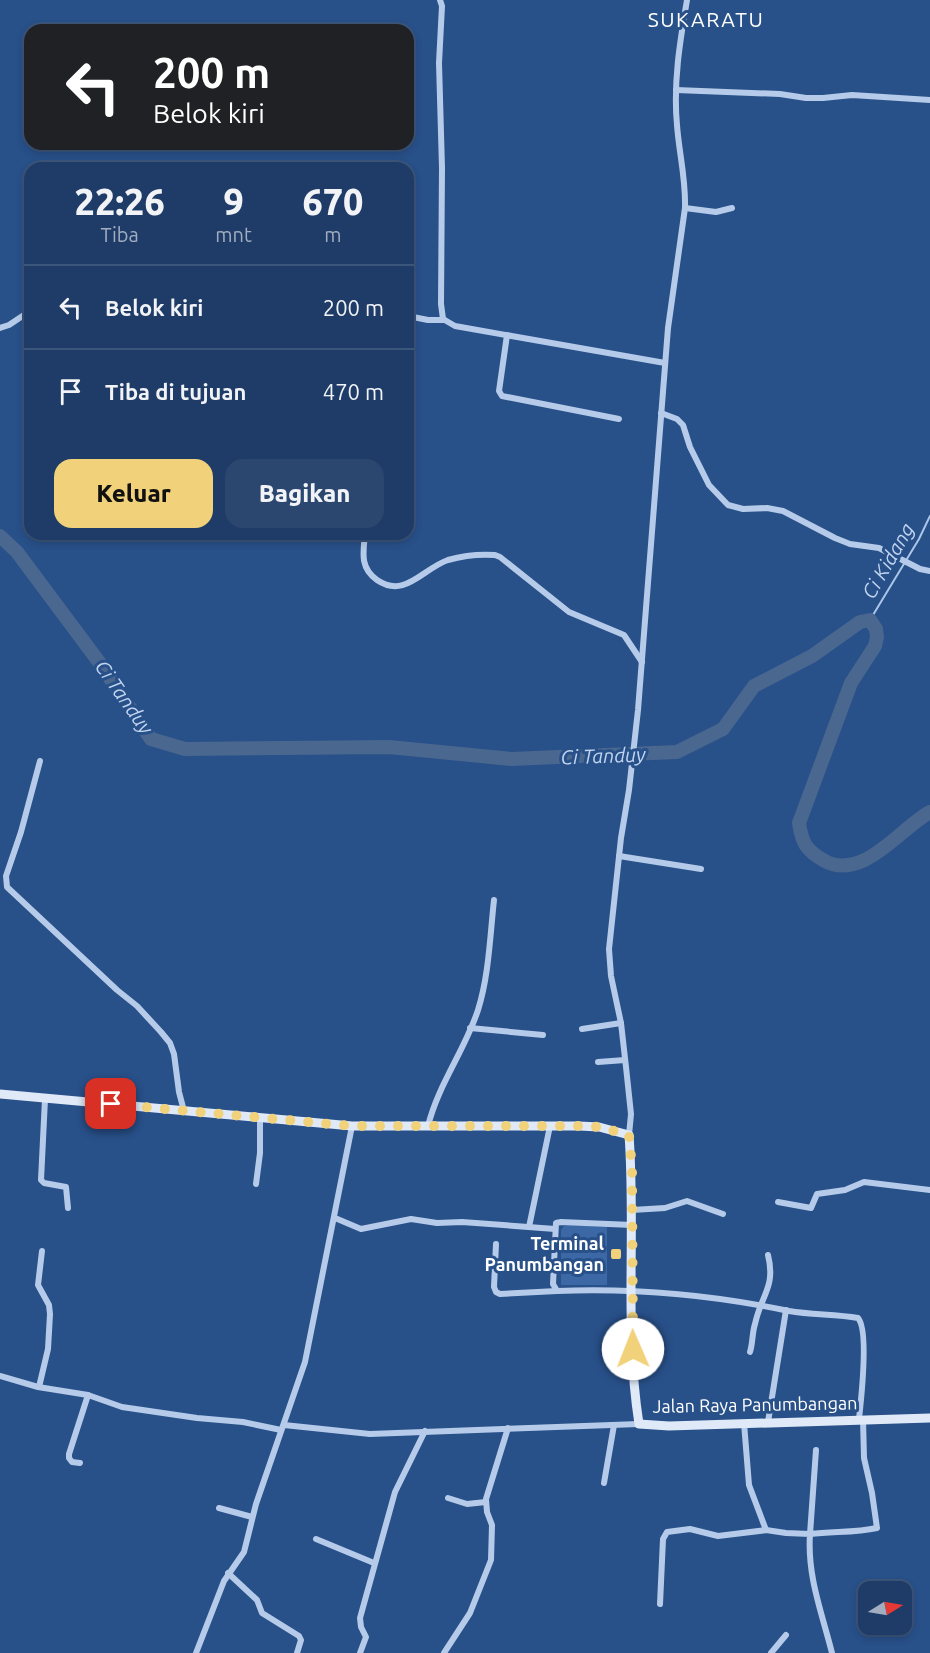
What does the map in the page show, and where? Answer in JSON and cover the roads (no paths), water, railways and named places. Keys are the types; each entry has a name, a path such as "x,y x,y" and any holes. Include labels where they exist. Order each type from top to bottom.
{"main road":[{"path":"0,1094 352,1126 550,1125 599,1127 629,1135"},
{"name":"Jalan Raya Panumbangan","path":"629,1135 632,1150 634,1381 639,1424 669,1426 930,1418"}],"street":[{"path":"440,0 442,6 439,63 442,168 441,304 444,320"},
{"path":"629,1135 631,1114 621,1023 609,962 618,856 629,790 638,710 665,363 685,208 684,170 677,127 676,90 680,42 687,0"},
{"path":"676,90 780,94 806,98 852,95 930,100"},
{"path":"685,208 716,212 732,208"},
{"path":"0,328 24,315"},
{"path":"414,317 444,320 455,326 665,363"},
{"path":"507,335 499,391 502,396 619,419"},
{"path":"662,414 681,422 708,485 728,505 743,509 767,508 783,511 850,544 875,547 930,572"},
{"path":"364,540 363,564 369,574 392,588 406,585 433,567 449,560 495,555 500,557 569,612 624,635 642,663"},
{"path":"40,761 21,832 6,876 7,887 136,1006 170,1043 184,1111"},
{"path":"618,856 701,869"},
{"path":"428,1126 438,1096 478,1010 494,900"},
{"path":"582,1029 621,1023"},
{"path":"470,1028 543,1035"},
{"path":"598,1062 625,1060"},
{"path":"45,1099 41,1180 66,1186 68,1208"},
{"path":"256,1184 260,1153 260,1118"},
{"path":"529,1227 550,1125"},
{"path":"196,1653 228,1573 244,1552 252,1517 305,1362 352,1126"},
{"path":"778,1202 810,1208 813,1207 817,1194 845,1190 864,1182 930,1190"},
{"path":"633,1210 665,1208 687,1201 723,1214"},
{"path":"335,1218 361,1229 411,1219 555,1229"},
{"path":"557,1291 553,1284 556,1224 559,1222 633,1225"},
{"path":"496,1244 494,1287 500,1294 632,1290 854,1317 860,1320 863,1334 861,1419 864,1458 878,1528 860,1532 830,1531 810,1534 766,1530 718,1536 690,1529 667,1532 663,1539 660,1604"},
{"path":"39,1387 48,1349 50,1314 48,1302 38,1285 42,1251"},
{"path":"750,1352 755,1322 770,1282 768,1255"},
{"path":"768,1422 786,1310"},
{"path":"0,1376 39,1387 88,1395 133,1409 282,1428 370,1434 639,1424"},
{"path":"80,1463 72,1462 69,1454 88,1395"},
{"path":"744,1423 749,1485 766,1530"},
{"path":"604,1483 614,1425"},
{"path":"444,1653 470,1613 492,1560 492,1525 486,1502 508,1428"},
{"path":"360,1653 366,1637 360,1618 374,1563 395,1492 425,1431"},
{"path":"816,1450 809,1555 811,1576 832,1653"},
{"path":"448,1498 467,1504 486,1502"},
{"path":"219,1508 252,1517"},
{"path":"315,1539 374,1563"},
{"path":"228,1573 257,1600 262,1613 299,1636 301,1640 297,1653"},
{"path":"771,1653 786,1635"}],"waterway":[{"name":"Ci Kidang","path":"870,620 919,539 930,516"},
{"name":"Ci Tanduy","path":"0,536 17,552 99,662 151,739 185,749 389,747 511,759 677,752 723,729 754,686 812,656 860,622 870,620 876,629 875,646 851,683 799,823 802,836 812,853 823,860 838,865 852,865 879,851 930,812"}],"place":[{"name":"Terminal Panumbangan","path":"616,1254"}],"district":[{"name":"SUKARATU","path":"706,20"}]}
